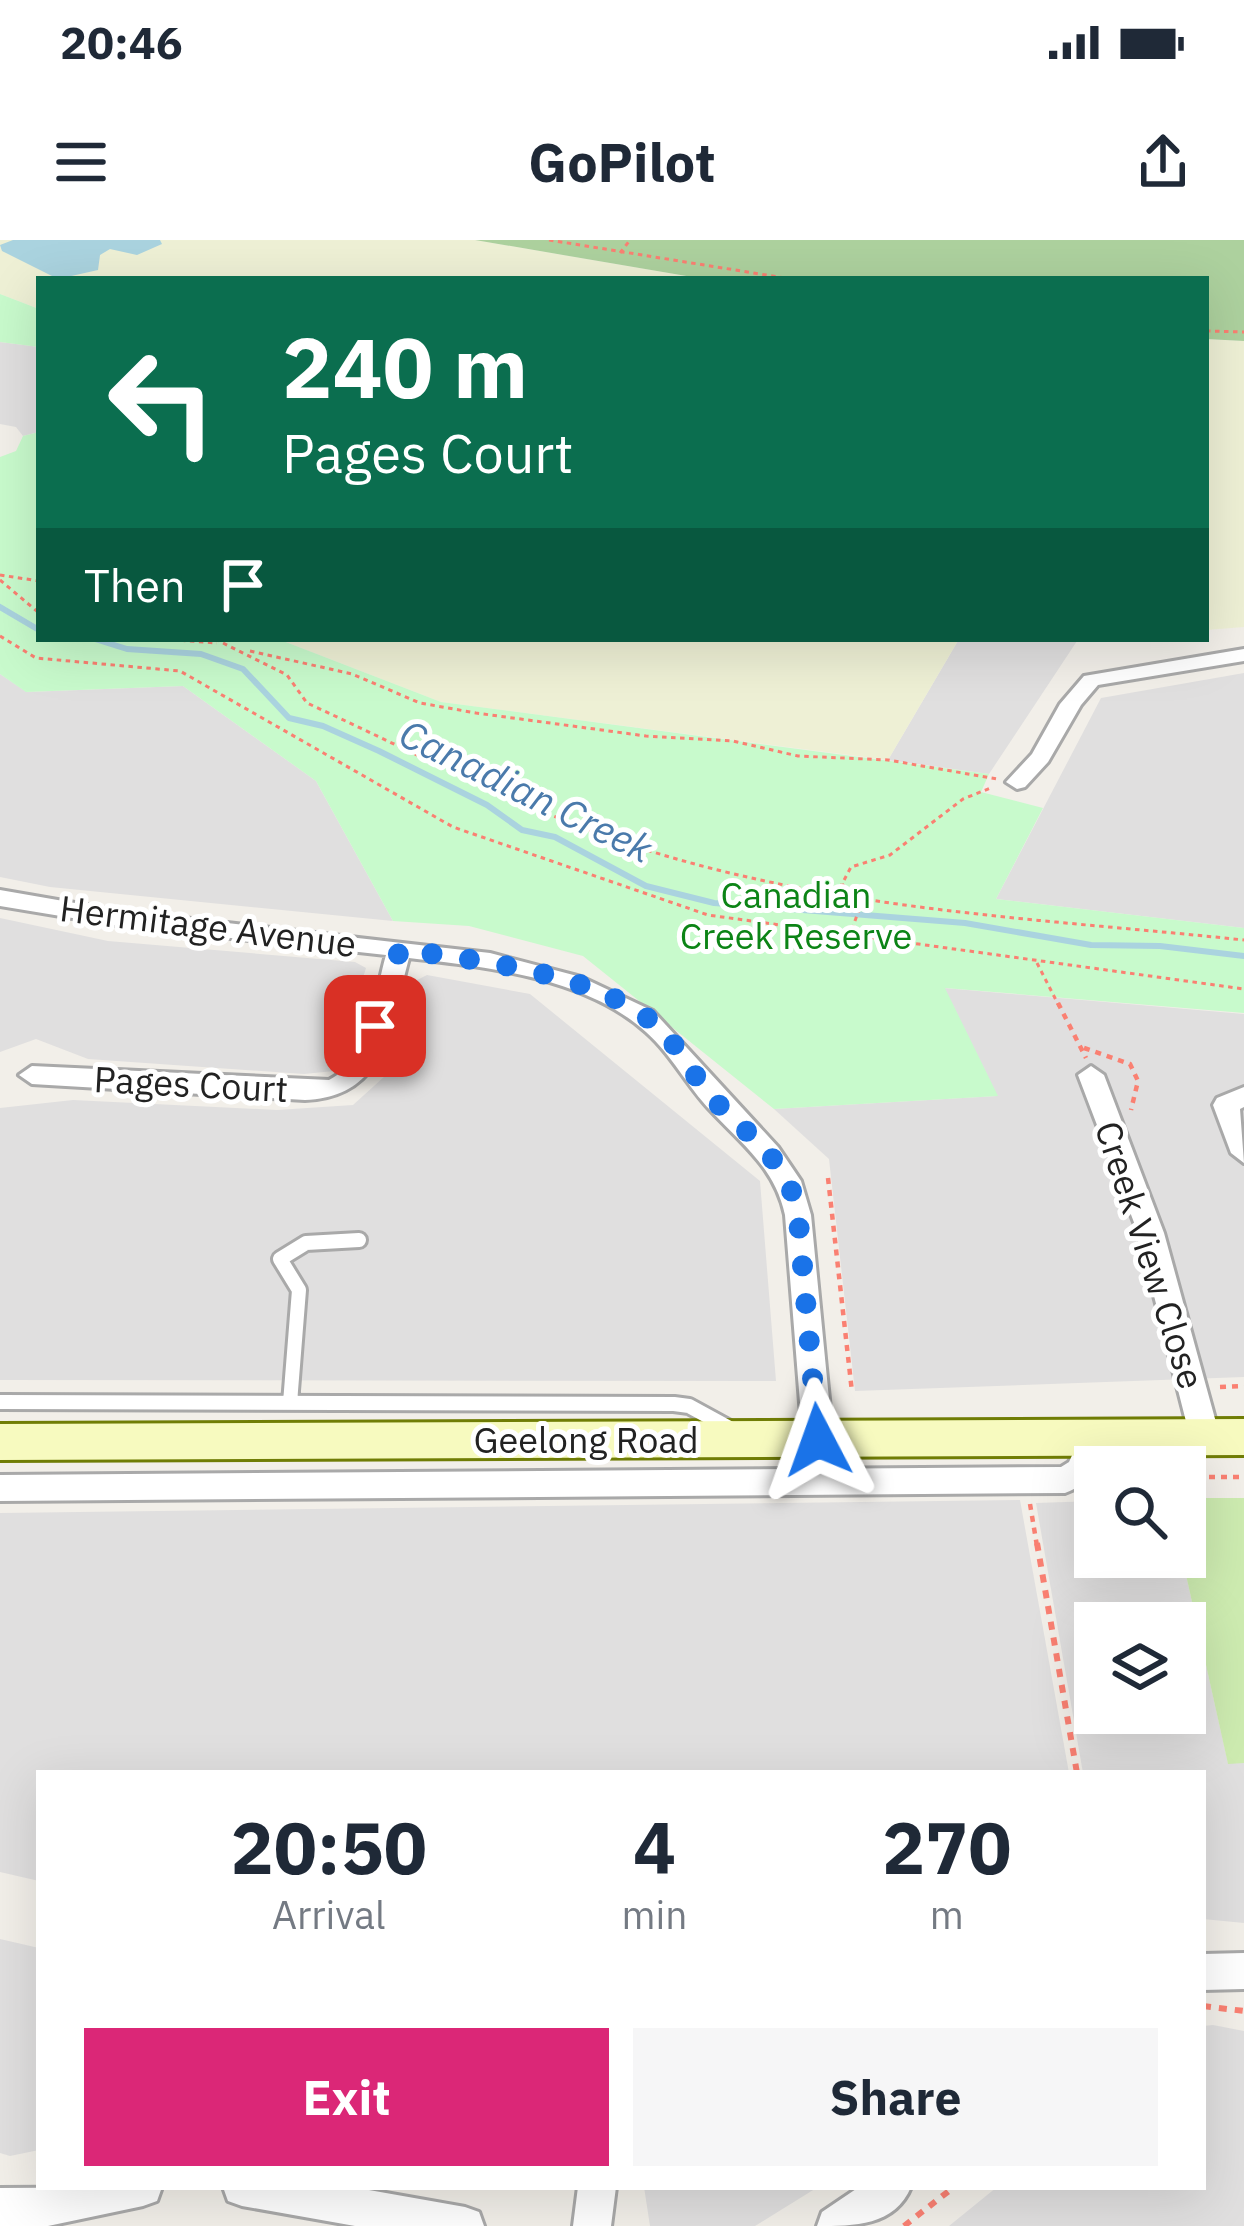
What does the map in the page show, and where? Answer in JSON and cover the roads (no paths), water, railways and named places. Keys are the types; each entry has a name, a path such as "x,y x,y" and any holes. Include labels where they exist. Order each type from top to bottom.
{"main road":[{"name":"Geelong Road","path":"0,1442 1225,1437"}],"street":[{"path":"1017,782 1039,765 1078,691 1090,680 1244,655"},
{"name":"Hermitage Avenue","path":"0,898 90,916 400,949 540,975 631,1008 656,1026 708,1093 770,1153 787,1177 796,1204 818,1440"},
{"name":"Pages Court","path":"32,1075 310,1091 340,1085 362,1065 400,949"},
{"name":"Creek View Close","path":"1091,1075 1225,1437"},
{"path":"1244,1096 1226,1105 1244,1153"},
{"path":"992,1481 1034,1471 1033,1438"},
{"path":"0,1488 1072,1478 1094,1438"},
{"path":"1206,1972 1244,1971"},
{"path":"0,2207 47,2207 129,2190"},
{"path":"255,2190 390,2220 465,2226"},
{"path":"592,2226 598,2190"},
{"path":"843,2224 888,2190"}],"lane":[{"path":"290,1403 299,1289 280,1259 289,1248 305,1243 359,1240"},
{"path":"0,1402 658,1403 689,1406 750,1440"}],"water":[{"path":"13,240 160,240 162,244 137,255 110,249 100,255 98,270 71,276 52,276 2,251 0,245"}],"waterway":[{"name":"Canadian Creek","path":"0,607 36,628"},
{"name":"Canadian Creek","path":"105,642 127,649 201,654 243,669 289,718 323,726 379,751 487,805 522,830 555,837 646,886 714,903 965,923 1091,945 1160,946 1244,956"}],"park label":[{"name":"Canadian Creek Reserve","path":"796,916"}]}
